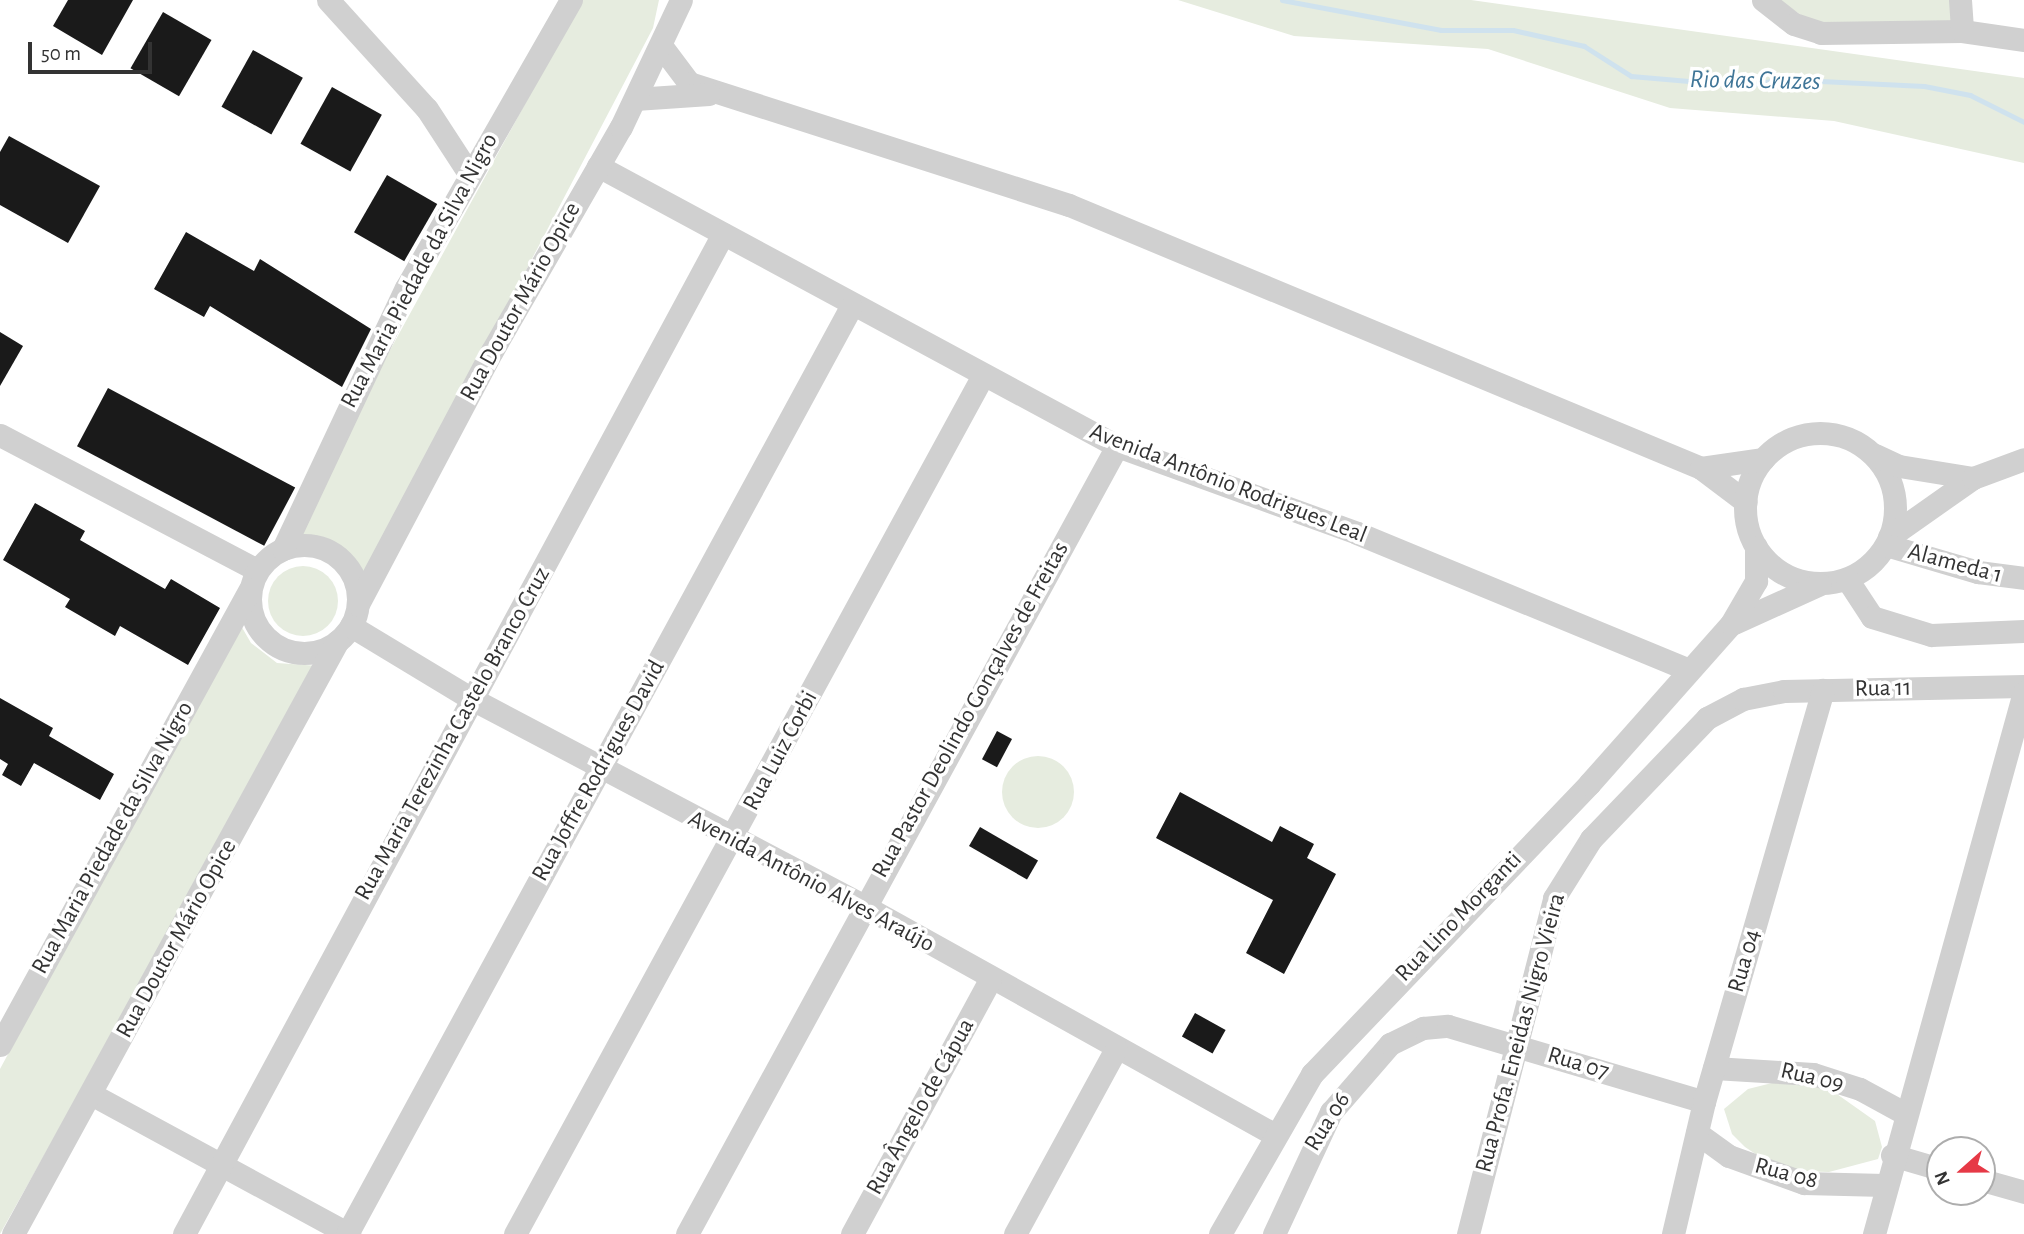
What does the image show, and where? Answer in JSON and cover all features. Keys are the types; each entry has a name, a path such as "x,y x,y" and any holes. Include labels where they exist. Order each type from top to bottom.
{"street":[{"path":"328,0 427,108 470,175"},
{"name":"Rua Maria Piedade da Silva Nigro","path":"283,549 360,380 470,175 571,0"},
{"name":"Rua Doutor Mário Opice","path":"13,1234 635,99 662,47 681,0"},
{"path":"1763,0 1794,24 1821,33 1962,31 2024,40"},
{"path":"1960,0 1962,31"},
{"path":"662,47 676,73 715,94 1069,205 1701,468 1745,502"},
{"path":"635,99 715,94"},
{"name":"Avenida Antônio Rodrigues Leal","path":"598,166 851,307 1117,446 1357,533 1689,670"},
{"name":"Rua Maria Terezinha Castelo Branco Cruz","path":"184,1234 220,1162 723,234"},
{"name":"Rua Joffre Rodrigues David","path":"348,1234 851,307"},
{"name":"Rua Luiz Corbi","path":"515,1234 733,839 982,377"},
{"path":"1701,468 1763,459 1806,434 1829,433 1899,466 1973,478"},
{"path":"0,437 253,580"},
{"name":"Rua Pastor Deolindo Gonçalves de Freitas","path":"687,1234 1117,446"},
{"path":"1872,453 1894,494 1887,541"},
{"path":"1731,624 1756,581 1756,547 1745,502 1763,459"},
{"path":"1731,624 1822,584 1847,579 1870,565 1887,541 1973,478 2024,459"},
{"name":"Alameda 1","path":"1887,541 1978,572 2024,578"},
{"path":"308,544 330,550 347,565 349,624 298,653 277,646 251,614 253,580 283,549 308,544"},
{"path":"1756,547 1784,573 1822,584"},
{"path":"1847,579 1872,617 1931,635 2024,631"},
{"name":"Rua Maria Piedade da Silva Nigro","path":"0,1045 253,580"},
{"name":"Avenida Antônio Alves Araújo","path":"349,624 472,699 600,770 864,906 990,980 1274,1134"},
{"name":"Rua Lino Morganti","path":"1220,1234 1274,1134 1312,1074 1357,1022 1589,784 1731,624"},
{"name":"Rua 11","path":"1743,699 1823,690 2024,686"},
{"name":"Rua 04","path":"1673,1234 1704,1102 1823,690"},
{"path":"1874,1234 1892,1155 2024,692"},
{"name":"Rua Profa. Eneidas Nigro Vieira","path":"1468,1234 1553,898 1570,867 1707,718 1743,699"},
{"name":"Rua Ângelo de Cápua","path":"852,1234 990,980"},
{"name":"Rua 07","path":"1411,1031 1448,1027 1704,1102"},
{"name":"Rua 06","path":"1274,1234 1331,1112 1382,1052 1411,1031"},
{"path":"1015,1234 1116,1049"},
{"name":"Rua 09","path":"1714,1068 1813,1074 1860,1090 1904,1113"},
{"path":"91,1094 348,1234"},
{"name":"Rua 08","path":"1697,1133 1766,1173 1804,1184 1884,1185"},
{"path":"1892,1155 1926,1165"},
{"path":"1996,1184 2024,1192"}],"shaded area":[{"path":"582,0 659,0 653,28 363,581 355,563 334,543 315,537 287,538"},
{"path":"1178,0 1471,0 2024,78 2024,163 1834,121 1670,108 1488,49 1294,36"},
{"path":"1778,0 1951,0 1952,22 1812,22"},
{"path":"303,566 328,576 338,601 328,626 303,636 278,626 268,601 278,576"},
{"path":"240,624 251,643 277,663 319,666 0,1234 0,1069"},
{"path":"1045,756 1064,766 1072,778 1072,806 1064,818 1052,826 1031,828 1012,818 1004,806 1002,785 1012,766 1024,758"},
{"path":"1776,1082 1806,1082 1834,1092 1875,1121 1882,1147 1878,1159 1829,1172 1797,1171 1766,1161 1745,1147 1732,1134 1724,1109 1748,1089"}],"building":[{"path":"68,0 133,0 102,55 53,26"},
{"path":"163,12 211,40 179,96 130,68"},
{"path":"253,50 303,78 271,134 221,107"},
{"path":"332,87 382,115 350,171 300,144"},
{"path":"9,136 100,186 68,243 0,205 0,152"},
{"path":"387,175 437,204 404,261 354,232"},
{"path":"186,232 254,271 260,259 371,329 342,387 210,306 204,317 154,289"},
{"path":"0,332 23,346 0,386"},
{"path":"108,388 295,488 264,546 77,446"},
{"path":"35,503 85,531 80,540 165,589 171,579 220,608 188,665 120,626 115,636 65,607 70,599 3,560"},
{"path":"0,698 53,728 49,736 114,774 100,800 34,763 21,786 2,775 8,764 0,759"},
{"path":"997,731 1012,739 997,767 982,759"},
{"path":"1180,792 1272,842 1280,826 1314,844 1307,858 1336,874 1284,974 1246,953 1273,900 1156,838"},
{"path":"980,827 1038,860 1027,880 969,846"},
{"path":"1195,1013 1226,1030 1213,1054 1182,1037"}],"waterway":[{"name":"Rio das Cruzes","path":"1282,0 1441,30 1513,30 1584,46 1631,76 1747,86 1779,79 1924,86 1970,95 2024,122"}]}
